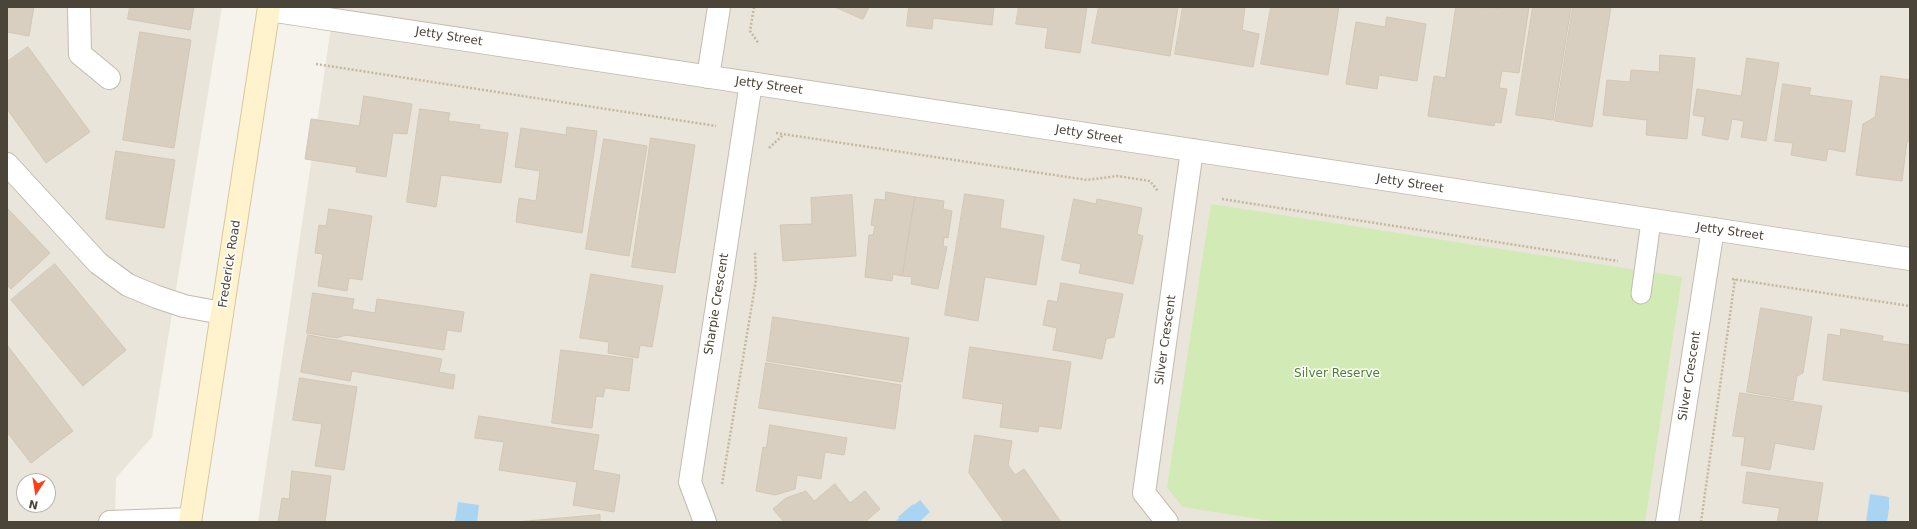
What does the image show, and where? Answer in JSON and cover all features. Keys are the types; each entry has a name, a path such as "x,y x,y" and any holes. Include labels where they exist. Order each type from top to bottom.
{"main road":[{"name":"Frederick Road","path":"190,521 269,8"}],"street":[{"path":"79,7 80,54 109,78"},
{"path":"708,77 719,7"},
{"name":"Jetty Street","path":"269,8 708,77 1651,221 1910,259"},
{"name":"Sharpie Crescent","path":"705,522 690,482 751,83"},
{"name":"Silver Crescent","path":"1166,522 1144,493 1192,150"},
{"path":"7,164 98,263 128,285 184,306 222,313"},
{"name":"Silver Crescent","path":"1667,522 1713,229"},
{"path":"110,522 190,521"}],"lane":[{"path":"1641,294 1651,221"}],"path":[{"path":"754,7 750,30 759,44"},
{"path":"316,64 721,127"},
{"path":"776,133 1087,180 1117,176 1150,181 1157,190 1165,192"},
{"path":"766,151 784,135"},
{"path":"1222,199 1645,265"},
{"path":"720,492 756,280 755,249"},
{"path":"1706,275 1910,306"},
{"path":"1701,522 1736,279"}],"shaded area":[{"path":"7,7 222,7 152,437 116,478 115,522 7,522"},
{"path":"334,7 1910,7 1910,522 258,522"}],"green space":[{"name":"Silver Reserve","path":"1211,204 1682,277 1645,522 1276,522 1183,507 1167,487"}],"water":[{"path":"1870,494 1889,497 1887,522 1866,522"},
{"path":"920,500 930,512 919,522 895,522 899,518 898,517"},
{"path":"458,502 479,505 477,522 455,522"}],"building":[{"path":"7,7 34,7 29,36 7,32"},
{"path":"130,7 194,7 190,30 128,19"},
{"path":"835,7 869,7 863,19"},
{"path":"909,7 994,7 992,25 933,18 932,29 907,26"},
{"path":"1019,7 1087,7 1080,53 1045,48 1048,28 1016,24"},
{"path":"1099,7 1178,7 1170,56 1092,43"},
{"path":"1183,7 1245,7 1242,30 1259,34 1253,67 1175,54"},
{"path":"1271,7 1339,7 1328,75 1261,64"},
{"path":"1456,7 1529,7 1519,73 1502,71 1499,88 1507,89 1501,123 1495,122 1494,126 1428,116 1434,76 1445,78"},
{"path":"1533,7 1571,7 1553,120 1516,115"},
{"path":"1573,7 1611,7 1592,127 1555,121"},
{"path":"1387,17 1426,24 1417,81 1379,75 1377,89 1346,84 1356,22 1385,27"},
{"path":"140,32 191,40 174,148 123,140"},
{"path":"28,47 90,132 46,163 7,109 7,62"},
{"path":"1660,55 1695,58 1687,139 1646,135 1647,120 1603,115 1607,80 1630,82 1631,70 1659,72"},
{"path":"1747,58 1779,63 1766,141 1741,137 1744,121 1732,119 1728,140 1702,135 1705,117 1693,115 1697,89 1741,96"},
{"path":"1881,76 1910,80 1910,142 1907,141 1902,181 1856,175 1863,124 1875,117"},
{"path":"1783,84 1811,88 1809,95 1852,101 1845,152 1828,149 1826,161 1791,155 1793,143 1775,141"},
{"path":"364,96 412,104 407,134 393,133 386,177 356,172 357,167 305,159 311,119 359,126"},
{"path":"420,109 450,113 448,121 480,125 479,129 508,133 501,183 441,175 436,207 407,202"},
{"path":"567,127 597,131 582,233 516,222 519,198 536,201 540,171 515,167 521,128 566,135"},
{"path":"651,138 695,145 675,273 632,267"},
{"path":"604,139 647,146 629,256 586,249"},
{"path":"116,151 175,160 164,228 106,219"},
{"path":"886,192 915,197 902,276 893,274 892,281 865,277 869,235 873,235 875,226 871,225 875,199 885,200"},
{"path":"965,194 1004,200 1000,228 1044,236 1036,285 985,277 978,321 945,315"},
{"path":"852,195 856,256 783,261 780,225 812,224 811,198"},
{"path":"915,197 944,201 943,209 952,211 948,238 944,237 943,246 947,247 938,289 911,284 912,277 903,276"},
{"path":"1074,199 1096,204 1097,199 1142,208 1137,234 1143,236 1133,284 1079,273 1081,264 1062,260"},
{"path":"7,208 50,253 11,289 7,285"},
{"path":"329,209 372,216 362,280 349,278 347,291 318,286 323,254 315,253 319,225 326,226"},
{"path":"55,264 126,350 83,386 11,300"},
{"path":"591,274 663,286 652,347 640,345 638,358 608,353 609,342 580,338"},
{"path":"1061,283 1123,294 1114,337 1106,339 1102,359 1053,350 1057,328 1043,325 1048,300 1057,302"},
{"path":"313,293 354,299 352,309 375,313 377,299 464,312 461,332 447,330 444,350 346,335 337,338 307,333"},
{"path":"1761,308 1812,317 1803,373 1797,376 1793,400 1747,392"},
{"path":"773,317 909,338 902,382 767,361"},
{"path":"1841,329 1883,336 1882,341 1910,345 1910,392 1823,380 1828,334 1840,336"},
{"path":"308,335 442,359 439,372 455,375 453,389 352,371 350,381 301,372"},
{"path":"7,345 73,431 31,463 7,432"},
{"path":"970,347 1071,362 1061,429 1039,426 1038,432 1000,427 1003,404 963,398"},
{"path":"561,350 633,359 629,391 605,388 603,397 596,396 592,428 552,423"},
{"path":"766,363 901,385 895,429 759,408"},
{"path":"300,378 357,387 344,470 315,466 322,424 293,420"},
{"path":"1740,393 1822,406 1814,450 1775,443 1770,470 1741,465 1745,437 1733,436"},
{"path":"479,416 599,435 593,470 620,475 614,512 573,505 577,482 499,470 504,442 475,438"},
{"path":"770,425 847,438 844,455 825,452 821,479 797,475 795,489 775,495 756,491 763,447 766,448"},
{"path":"975,435 1012,441 1008,465 1015,475 1024,469 1061,522 1004,522 969,473"},
{"path":"292,471 331,476 325,522 278,522 282,498 289,499"},
{"path":"1747,472 1823,483 1817,522 1777,522 1780,508 1743,503"},
{"path":"835,484 850,503 865,491 880,509 865,522 784,522 773,509 786,498 806,491 814,501"},
{"path":"600,515 600,522 516,522"}]}
